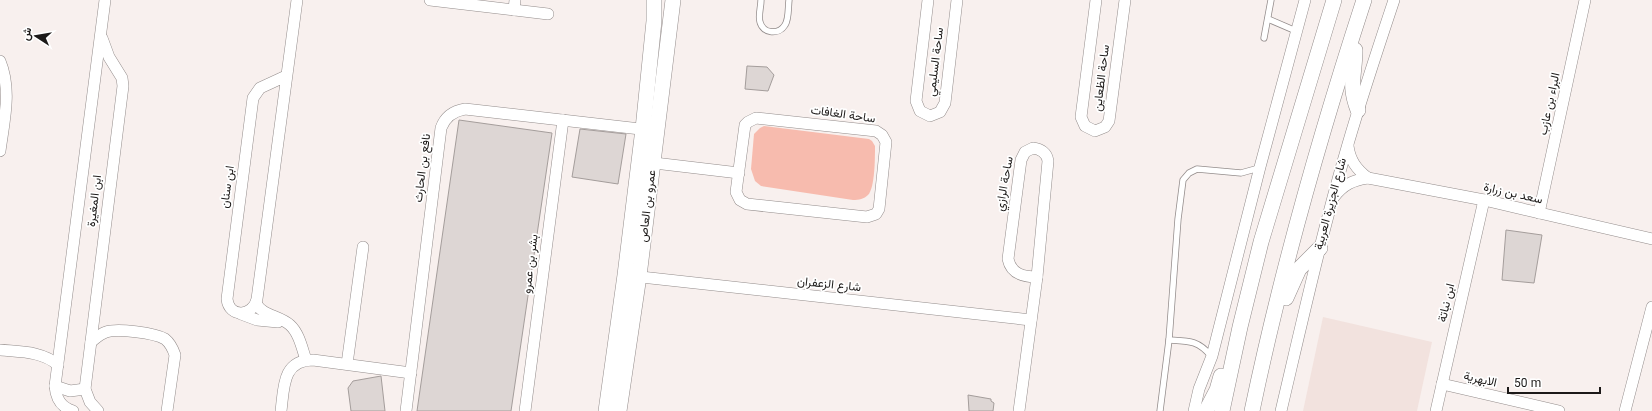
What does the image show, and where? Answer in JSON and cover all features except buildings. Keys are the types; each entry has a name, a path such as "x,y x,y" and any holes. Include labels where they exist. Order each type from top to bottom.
{"main road":[{"name":"عمرو بن العاص","path":"620,411 632,276 649,130 654,0"},
{"name":"عمرو بن العاص","path":"649,130 673,0"},
{"path":"1222,411 1240,327 1261,242 1334,0"},
{"path":"1252,411 1271,325 1292,242 1322,135 1364,0"},
{"path":"1354,33 1355,52 1352,91 1358,110"},
{"path":"1271,325 1282,308 1299,269 1320,248"},
{"name":"عمرو بن العاص","path":"606,411 632,276"},
{"path":"1206,411 1216,390 1228,350 1240,327"}],"street":[{"name":"ابن المغيرة","path":"73,411 60,404 55,386 105,0"},
{"path":"241,314 248,312 256,303 297,0"},
{"path":"430,0 515,5 548,14"},
{"name":"ساحة السليمي","path":"928,0 916,100 920,111 930,116 940,112 945,103 957,0"},
{"name":"ساحة الظعاين","path":"1096,0 1082,117 1085,126 1095,131 1105,127 1109,121 1125,0"},
{"path":"1194,411 1199,389 1212,356 1305,0"},
{"name":"شارع الجزيرة العربية","path":"1281,411 1307,294 1333,198 1358,110 1394,0"},
{"name":"البراء بن عازب","path":"1540,213 1585,0"},
{"name":"ابن المغيرة","path":"85,389 122,86 122,78 108,57 101,34"},
{"path":"0,61 4,74 7,98 0,151"},
{"path":"96,68 114,65"},
{"name":"ابن سنان","path":"284,321 275,322 257,320 241,314 231,309 227,299 253,98 260,88 286,76"},
{"name":"نافع بن الحارث","path":"406,411 443,123 446,118 455,112 465,109 649,130"},
{"name":"ساحة الغافات","path":"756,118 876,131 882,135 886,142 881,205 876,214 872,216 860,216 743,202 740,200 736,192 739,173 745,125 756,118"},
{"name":"بشر بن عمرو","path":"525,411 563,120"},
{"path":"1348,144 1349,154 1353,164 1368,178"},
{"name":"ساحة الرازي","path":"1019,411 1037,277 1048,161 1042,150 1033,148 1025,152 1021,160 1008,259 1011,268 1016,273 1026,277 1037,277"},
{"path":"646,162 739,173"},
{"name":"سعد بن زرارة","path":"1333,198 1339,190 1348,184 1358,179 1368,178 1484,200 1652,239"},
{"name":"ابن نباتة","path":"1436,411 1484,200"},
{"path":"347,364 363,247"},
{"name":"شارع الزعفران","path":"632,276 1031,320"},
{"path":"256,303 263,312 279,317 294,330 306,360"},
{"path":"1625,411 1652,307"},
{"path":"91,342 107,331 118,330 157,335 165,340 171,346 175,355 167,411"},
{"path":"43,355 60,348"},
{"path":"0,350 43,355 52,359 58,365"},
{"path":"281,411 287,374 295,364 306,360 411,373"},
{"name":"الابهرية","path":"1442,384 1559,411"},
{"path":"55,386 70,391 85,389 90,402 98,411"}],"lane":[{"path":"761,0 760,23 766,30 773,32 780,30 785,25 789,0"},
{"path":"1264,38 1271,0"},
{"path":"1268,19 1296,31"},
{"path":"1160,411 1169,340 1178,219 1184,180 1189,173 1197,169 1241,173 1260,168"},
{"path":"1169,340 1193,342 1204,348 1212,356"}],"shaded area":[{"path":"764,126 869,139 875,146 875,157 872,186 868,195 861,199 853,200 761,186 755,181 751,169 754,134"},
{"path":"1323,317 1432,342 1417,411 1303,411"}]}
